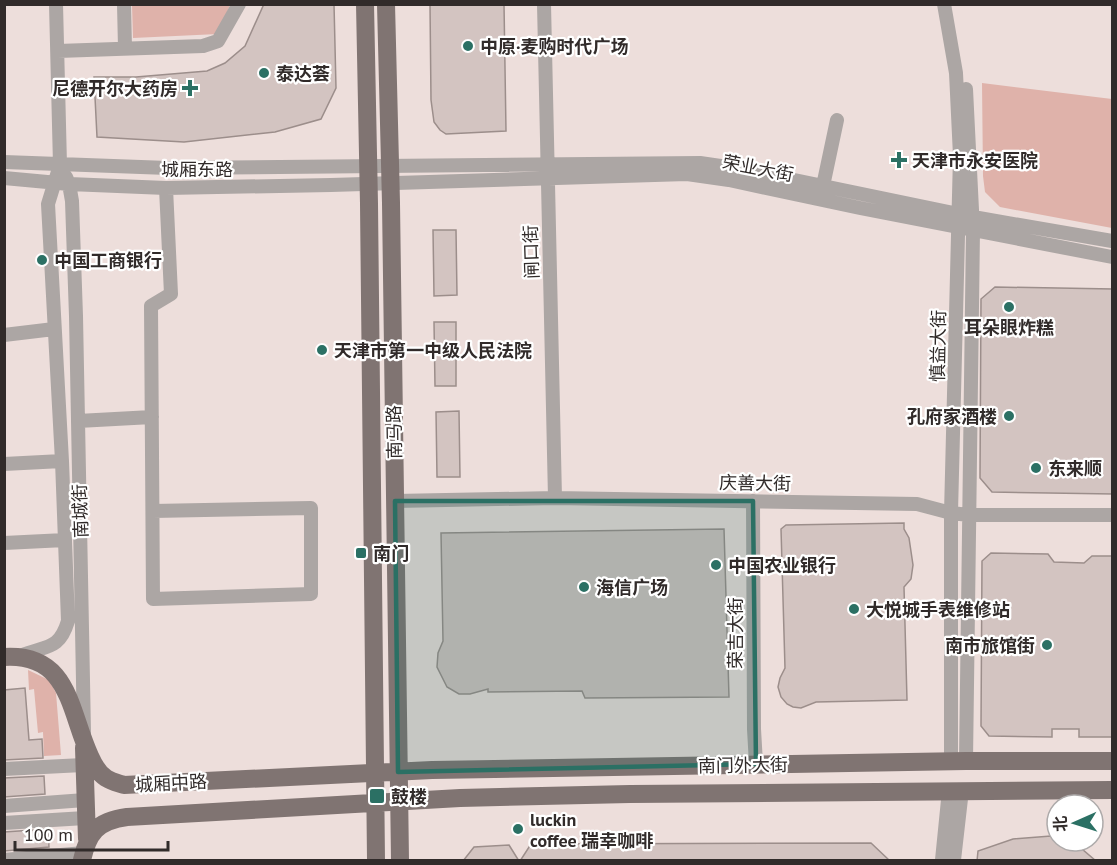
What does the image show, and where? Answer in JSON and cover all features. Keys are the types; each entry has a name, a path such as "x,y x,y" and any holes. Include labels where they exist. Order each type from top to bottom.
{"main road":[{"name":"南马路","path":"365,4 376,861"},
{"name":"南马路","path":"386,4 400,861"},
{"name":"城厢中路","path":"12,657 41,663 53,672 64,685 73,705 84,743 100,773 107,779 124,785 374,772"},
{"name":"南城街","path":"84,743 86,853"},
{"name":"南门外大街","path":"374,772 756,764 1113,761"},
{"name":"南门外大街","path":"375,803 607,795 1113,790"},
{"name":"城厢中路","path":"86,853 96,829 115,819 375,803"}],"street":[{"name":"南城街","path":"12,657 53,646 65,630 68,621 48,204 60,165 56,4"},
{"path":"124,4 125,48"},
{"path":"58,51 203,46 218,41 239,4"},
{"name":"闸口街","path":"544,4 555,498"},
{"name":"慎益大街","path":"944,4 956,73 966,222 969,515 959,761"},
{"name":"慎益大街","path":"952,4 965,75 969,116 966,222 951,513 959,761"},
{"path":"823,186 837,120"},
{"name":"城厢东路","path":"4,162 368,176"},
{"name":"荣业大街","path":"390,175 547,171 700,163 823,186 1113,256"},
{"name":"南城街","path":"60,165 69,183 76,316 84,630 84,743"},
{"name":"荣业大街","path":"547,171 697,176 966,222 1113,241"},
{"name":"城厢东路","path":"4,178 53,183 166,188 390,175"},
{"path":"153,511 311,508 312,594 153,599 151,306 171,294 166,188"},
{"path":"4,335 54,329"},
{"path":"78,421 152,417"},
{"path":"4,464 62,461"},
{"name":"庆善大街","path":"395,501 555,498 917,504 969,515 1113,515"},
{"name":"荣吉大街","path":"753,501 756,764"},
{"path":"4,543 65,540"},
{"path":"4,769 83,765"},
{"path":"942,861 956,790"},
{"path":"954,861 956,790"},
{"path":"4,806 85,809"},
{"path":"4,823 85,809"},
{"path":"4,860 86,853"}],"highlighted area":[{"path":"395,501 753,501 756,764 398,772"}],"shaded area":[{"path":"132,5 230,5 218,34 133,38"},
{"path":"982,83 1112,99 1112,228 1000,207 985,192"},
{"path":"28,670 49,680 56,693 61,755 44,756 43,732 38,733 34,689 29,690"}],"building":[{"name":"泰达荟","path":"264,4 334,4 336,88 321,119 275,132 184,142 97,137 94,77 136,77 207,71 225,63 245,46"},
{"name":"中原·麦购时代广场","path":"430,4 504,4 506,131 446,134 434,122 431,100"},
{"path":"433,230 456,230 457,295 434,296"},
{"path":"995,287 1113,289 1113,494 992,492 980,478 981,299"},
{"path":"434,322 456,322 456,386 435,386"},
{"path":"459,411 460,477 437,477 436,412"},
{"path":"904,523 913,565 911,579 904,587 907,700 816,702 801,708 787,704 781,697 778,687 785,668 781,529 786,525"},
{"name":"海信广场","path":"724,529 729,697 585,698 582,691 488,692 488,689 470,694 459,694 447,687 437,667 438,653 443,641 441,533"},
{"name":"南市旅馆街","path":"991,553 1048,554 1054,562 1084,563 1092,556 1113,556 1113,737 1079,737 1079,729 1052,729 1052,737 989,736 981,726 982,561"},
{"path":"25,688 29,740 42,739 43,758 4,760 4,690"},
{"path":"44,776 45,794 4,797 4,778"},
{"path":"48,829 49,847 4,851 4,832"},
{"path":"1045,836 1045,853 1087,853 1096,861 977,861 978,851 1013,839"},
{"path":"871,843 890,861 520,861 531,844"},
{"path":"509,845 519,861 463,861 474,847"}],"place":[{"name":"中原·麦购时代广场","path":"468,46"},
{"name":"泰达荟","path":"264,73"},
{"name":"尼德开尔大药房","path":"190,88"},
{"name":"天津市永安医院","path":"899,160"},
{"name":"中国工商银行","path":"42,260"},
{"name":"耳朵眼炸糕","path":"1009,307"},
{"name":"天津市第一中级人民法院","path":"322,350"},
{"name":"孔府家酒楼","path":"1009,416"},
{"name":"东来顺","path":"1036,468"},
{"name":"南门","path":"361,553"},
{"name":"中国农业银行","path":"716,565"},
{"name":"海信广场","path":"584,587"},
{"name":"大悦城手表维修站","path":"854,609"},
{"name":"南市旅馆街","path":"1047,645"},
{"name":"鼓楼","path":"377,796"},
{"name":"luckin coffee 瑞幸咖啡","path":"518,829"}]}
